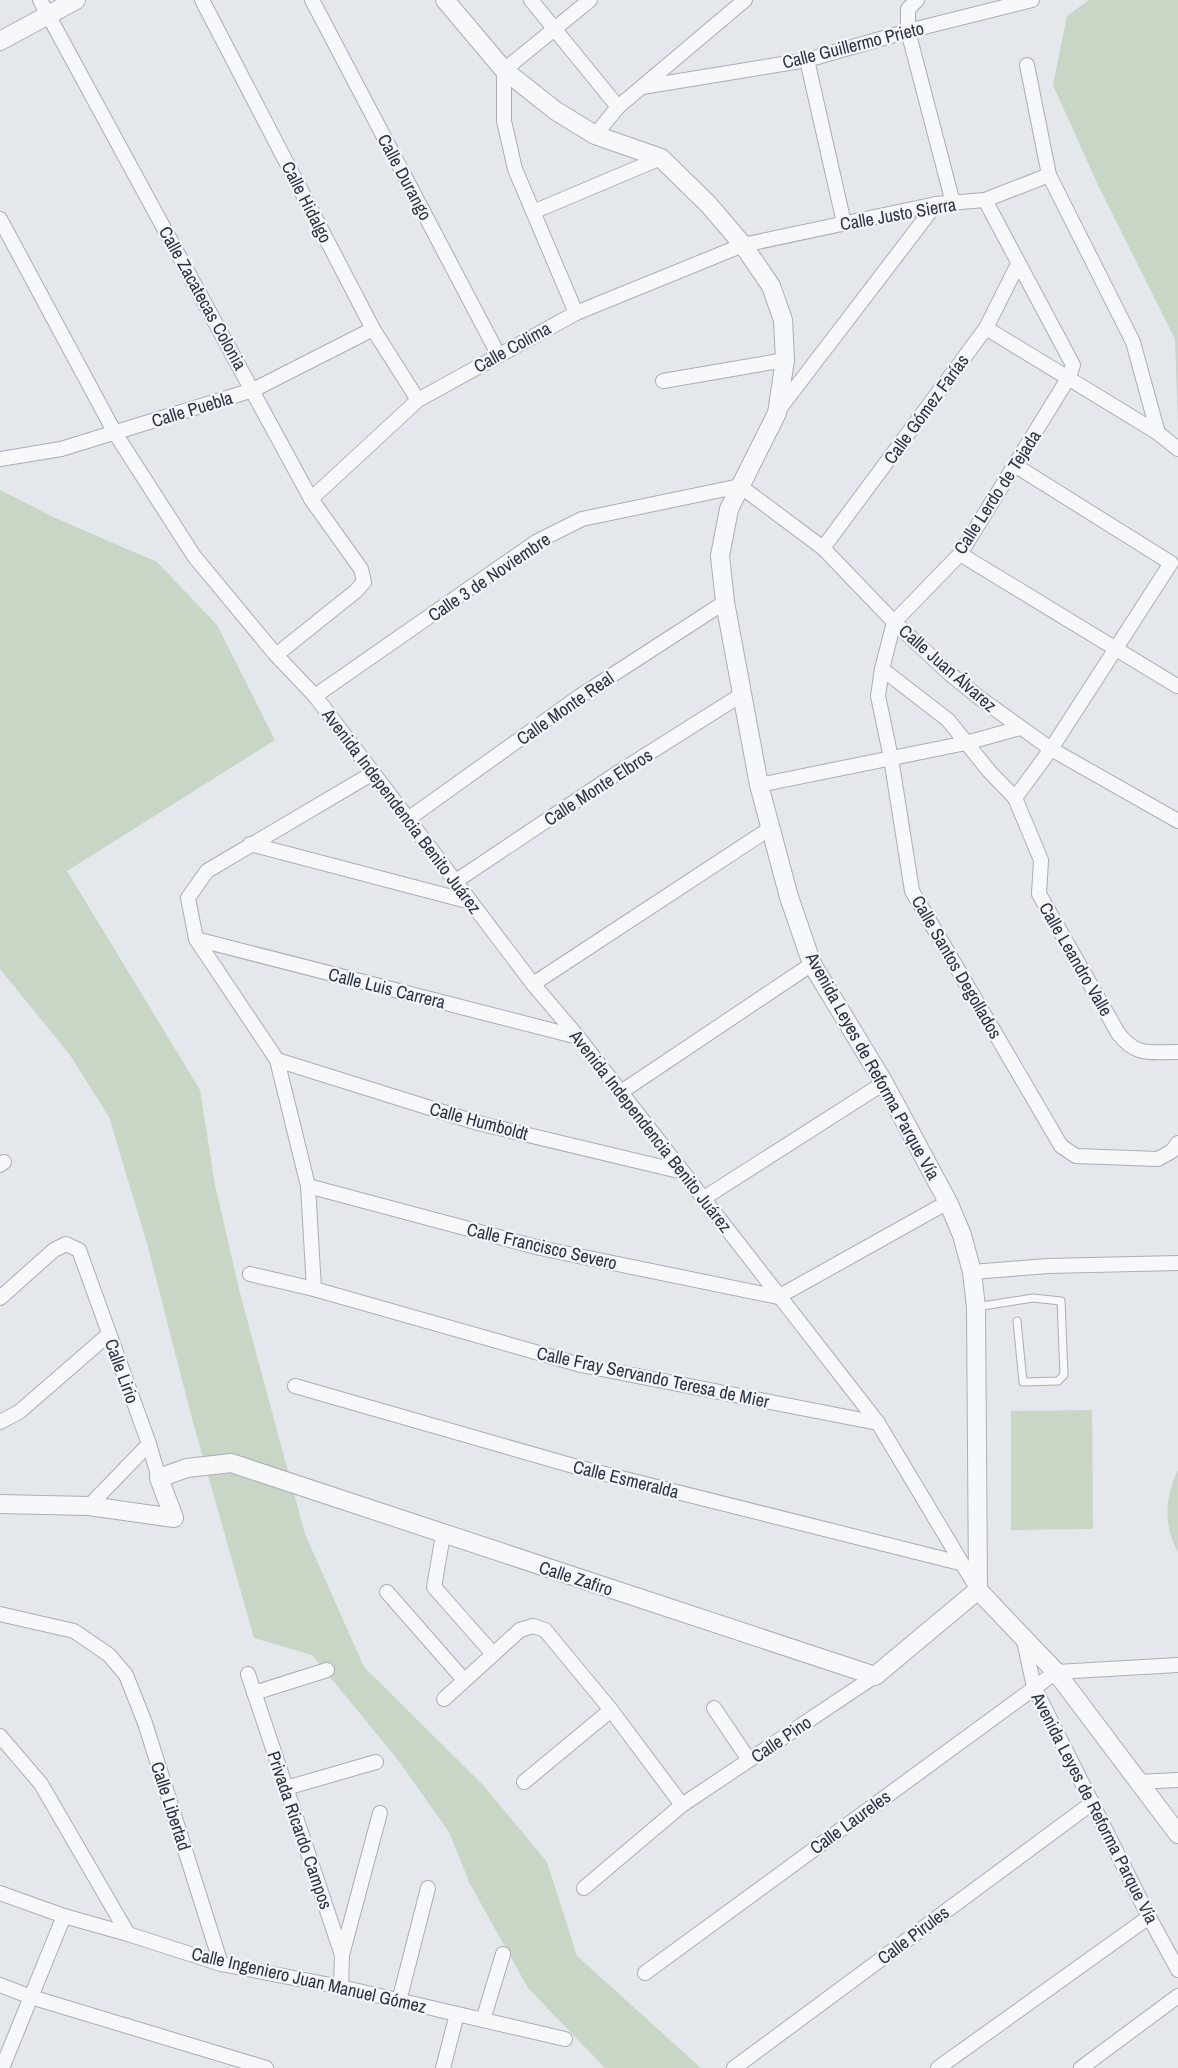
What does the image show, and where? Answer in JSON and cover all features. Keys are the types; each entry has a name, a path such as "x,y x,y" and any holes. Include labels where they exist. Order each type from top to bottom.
{"street":[{"path":"0,41 44,8 76,0"},
{"name":"Calle Hidalgo","path":"202,0 373,328 418,400"},
{"name":"Calle Durango","path":"312,0 498,354"},
{"name":"Avenida Leyes de Reforma Parque Vía","path":"445,0 504,70 556,111 595,135 625,147 662,158 709,205 743,245 771,286 783,320 785,360 777,413 729,509 720,556 725,602 759,785 789,897 812,964 884,1083 948,1202 962,1235 972,1272 976,1307 978,1590"},
{"path":"531,0 618,107"},
{"path":"576,312 515,169 504,121 504,70 590,0"},
{"path":"595,135 618,107 744,0"},
{"path":"918,0 908,9 908,31 953,203"},
{"name":"Calle Guillermo Prieto","path":"642,87 807,60 908,31 1032,0"},
{"name":"Calle Zacatecas Colonia","path":"44,8 311,499 362,569 364,582 356,591 276,655"},
{"path":"807,60 844,223"},
{"path":"1027,65 1049,175 1133,342 1158,433"},
{"path":"533,212 662,158"},
{"name":"Calle Justo Sierra","path":"743,245 936,204 986,200 1049,175"},
{"path":"986,200 1018,264 1073,365 1069,377"},
{"path":"777,413 936,204"},
{"name":"Avenida Independencia Benito Juárez","path":"0,219 115,433 194,556 276,655 315,696 533,984 578,1037 704,1198 778,1297 791,1310 878,1423 960,1563 978,1590 1024,1641 1056,1672 1178,1834"},
{"name":"Calle Colima","path":"311,499 418,400 576,312 743,245"},
{"name":"Calle Gómez Farías","path":"823,548 986,328 1018,264"},
{"name":"Calle Puebla","path":"0,459 61,449 253,390 373,328"},
{"path":"986,328 1158,433 1178,449"},
{"path":"664,381 785,360"},
{"name":"Calle Lerdo de Tejada","path":"894,622 960,554 1016,466 1069,377"},
{"path":"1015,798 1051,749 1171,563 1016,466"},
{"name":"Calle Juan Álvarez","path":"740,486 823,548 894,622 950,674 1020,728 1051,749 1178,820"},
{"name":"Calle 3 de Noviembre","path":"315,696 536,542 582,519 740,486"},
{"path":"960,554 1177,686"},
{"name":"Calle Monte Real","path":"408,819 580,696 725,602"},
{"name":"Calle Santos Degollados","path":"894,622 882,669 878,696 891,758 912,891 1061,1146 1076,1156 1158,1159 1172,1151 1178,1143"},
{"name":"Calle Leandro Valle","path":"882,669 948,720 989,772 1015,798 1041,860 1038,894 1118,1033 1128,1046 1145,1052 1178,1052"},
{"name":"Calle Monte Elbros","path":"456,881 619,772 741,696"},
{"path":"759,785 966,743 1020,728"},
{"path":"314,1289 308,1186 277,1060 196,939 188,898 207,870 373,773"},
{"path":"533,984 772,828"},
{"path":"250,844 471,902"},
{"name":"Calle Luis Carrera","path":"196,939 578,1037"},
{"path":"620,1092 812,964"},
{"name":"Calle Humboldt","path":"277,1060 478,1123 683,1172"},
{"path":"704,1198 884,1083"},
{"name":"Calle Francisco Severo","path":"308,1186 540,1248 778,1297"},
{"path":"778,1297 948,1202"},
{"name":"Calle Lirio","path":"0,1298 54,1250 66,1244 79,1250 174,1518 89,1506"},
{"path":"972,1272 1048,1266 1178,1263"},
{"name":"Calle Fray Servando Teresa de Mier","path":"250,1274 314,1289 581,1365 878,1423"},
{"path":"0,1422 19,1412 109,1334"},
{"name":"Calle Esmeralda","path":"295,1386 577,1467 960,1563"},
{"path":"0,1504 89,1506 149,1444"},
{"name":"Calle Zafiro","path":"159,1478 187,1468 231,1463 443,1535 874,1676"},
{"path":"443,1535 434,1587 493,1654"},
{"name":"Calle Pino","path":"584,1888 682,1805 874,1676 978,1590"},
{"path":"387,1592 464,1680"},
{"name":"Calle Libertad","path":"0,1614 74,1631 110,1655 126,1675 145,1723 221,1964"},
{"path":"444,1699 520,1630 533,1626 545,1630 611,1710 682,1805"},
{"name":"Avenida Leyes de Reforma Parque Vía","path":"1024,1641 1034,1687 1149,1918 1178,1970"},
{"path":"1056,1672 1178,1664"},
{"path":"254,1693 327,1670"},
{"name":"Calle Laureles","path":"644,1973 1056,1672"},
{"name":"Privada Ricardo Campos","path":"248,1674 342,1955 341,1987"},
{"path":"714,1708 749,1760"},
{"path":"524,1782 611,1710"},
{"path":"0,1736 41,1784 128,1934"},
{"path":"286,1788 376,1762"},
{"path":"1138,1782 1178,1780"},
{"name":"Calle Pirules","path":"734,2068 1092,1803"},
{"path":"342,1955 380,1813"},
{"path":"399,2001 428,1888"},
{"name":"Calle Ingeniero Juan Manuel Gómez","path":"0,1893 64,1916 221,1964 341,1987 565,2039"},
{"path":"2,2068 64,1916"},
{"path":"938,2068 1149,1918"},
{"path":"483,2020 503,1954"},
{"path":"0,1985 31,1997 266,2068"},
{"path":"1082,2068 1178,1996"},
{"path":"443,2068 457,2014"}],"lane":[{"path":"976,1307 1033,1298 1061,1301 1064,1375 1058,1382 1023,1382 1016,1321"}],"green space":[{"path":"1089,0 1178,0 1178,423 1175,339 1098,185 1053,85 1067,16"},
{"path":"0,490 53,517 157,562 217,625 275,740 67,871 200,1090 215,1185 241,1297 305,1534 364,1667 483,1785 547,1862 577,1956 701,2068 605,2068 528,1988 470,1884 449,1832 398,1760 312,1655 254,1638 191,1415 148,1247 109,1117 70,1055 0,969"},
{"path":"1092,1410 1093,1529 1011,1530 1011,1411"},
{"path":"1178,1470 1178,1552 1173,1542 1168,1522 1168,1501"}]}
